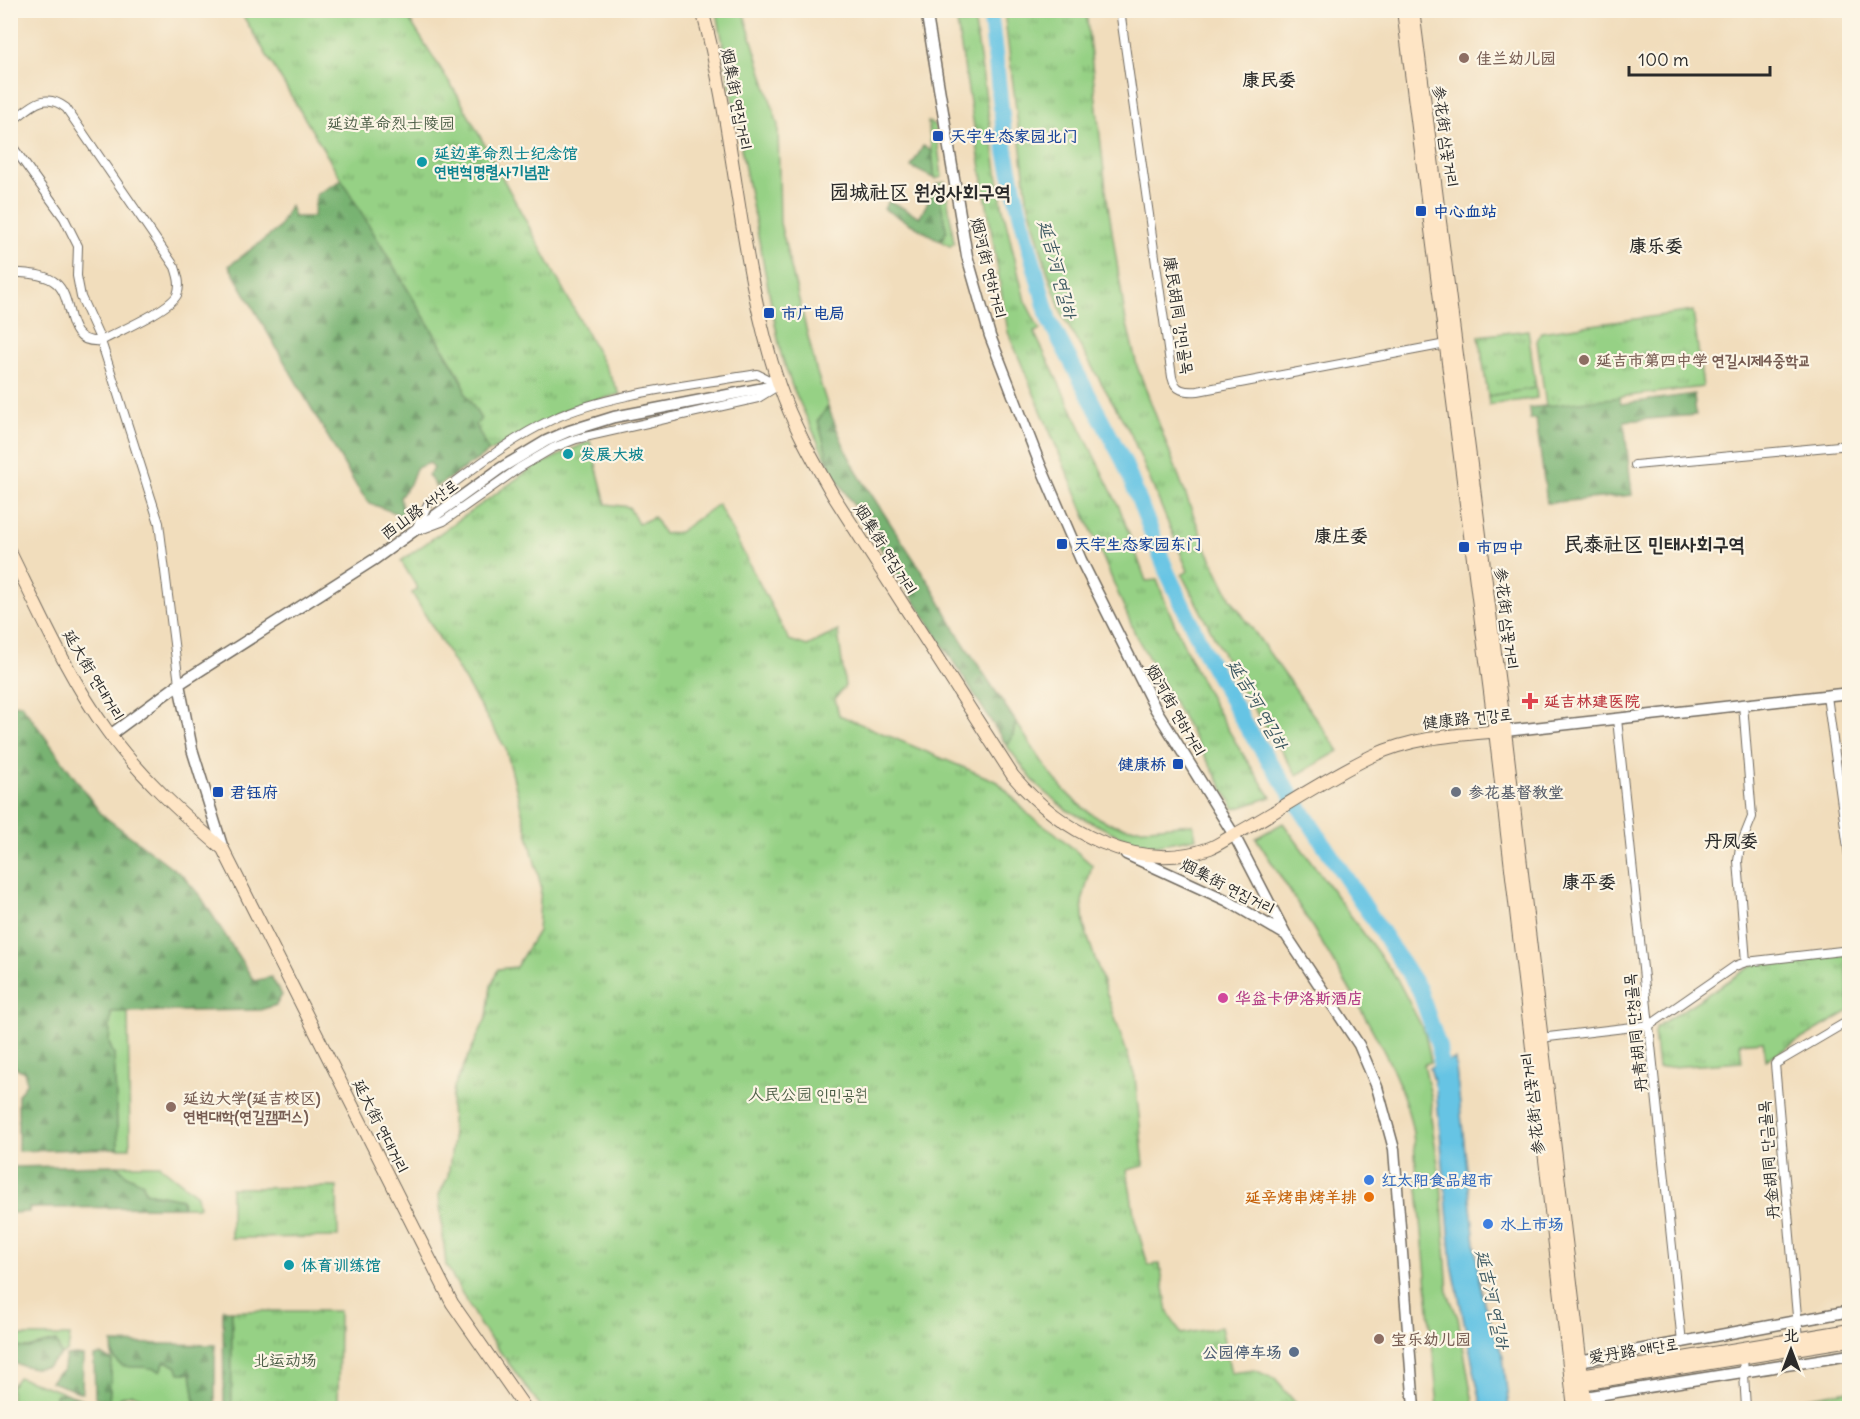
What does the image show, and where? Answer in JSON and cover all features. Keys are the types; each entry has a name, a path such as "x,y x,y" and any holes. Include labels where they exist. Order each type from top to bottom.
{"main road":[{"name":"烟集街 연집거리","path":"702,10 756,297 779,385 808,450 833,495 1013,776 1044,809 1087,835 1115,848"},
{"name":"参花街 삼꽃거리","path":"1403,10 1540,1038 1579,1361 1574,1408"},
{"name":"参花街 삼꽃거리","path":"1413,10 1576,1380 1585,1403"},
{"name":"延大街 연대거리","path":"10,552 72,676 110,735 182,814 223,849 452,1303 525,1408"},
{"name":"健康路 건강로","path":"1115,848 1149,855 1179,854 1211,848 1351,767 1393,747 1426,738 1500,731"},
{"name":"爱丹路 애단로","path":"1576,1380 1850,1330"},
{"name":"爱丹路 애단로","path":"1576,1380 1850,1340"}],"street":[{"name":"烟河街 연하거리","path":"926,10 967,256 990,336 1041,467 1113,627 1155,708 1234,835 1286,935 1359,1045 1377,1087 1394,1149 1414,1408"},
{"name":"康民胡同 강민골목","path":"1120,10 1172,376 1176,387 1182,391 1198,391 1446,344"},
{"path":"10,123 35,104 46,100 56,100 66,108 175,267 180,280 177,296 165,306 101,341 89,342 81,337 72,322 62,289 55,281 45,276 10,272"},
{"path":"10,143 64,218 78,246 77,276 81,297 101,341 159,523 179,684"},
{"path":"415,532 428,504 435,497 493,454 555,418 603,402 757,374 779,385"},
{"name":"西山路 서산로","path":"110,735 179,684 415,532 524,453 569,431 614,417 779,385"},
{"path":"1635,465 1850,445"},
{"name":"延大街 연대거리","path":"179,684 192,749 223,849"},
{"name":"健康路 건강로","path":"1500,731 1850,693"},
{"path":"1827,696 1850,863"},
{"path":"1743,704 1752,817 1740,847 1738,861 1746,962"},
{"name":"丹青胡同 단청골목","path":"1617,719 1682,1343"},
{"name":"烟集街 연집거리","path":"1115,848 1226,900 1286,935"},
{"path":"1540,1038 1650,1024 1735,966 1746,962 1850,950"},
{"name":"丹金胡同 단금골목","path":"1799,1339 1775,1064 1850,1020"},
{"name":"爱丹路 애단로","path":"1579,1361 1850,1311"},
{"path":"1585,1403 1850,1354"},
{"path":"1743,1357 1746,1408"}],"green space":[{"name":"延边革命烈士陵园","path":"240,11 404,11 458,96 620,394 573,407 489,452 476,425 481,419 465,393 463,381"},
{"path":"717,11 743,11 778,125 780,223 817,373 828,407 818,420 831,470 792,386 781,354 741,148 746,142 744,125 737,124"},
{"path":"955,11 973,11 1002,205 1025,301 1040,330 1034,332 1120,509 1146,581 1157,580 1180,637 1207,692 1271,797 1235,809 1136,636 1008,332"},
{"path":"1004,11 1086,11 1107,198 1125,316 1137,366 1206,548 1231,599 1339,751 1297,775 1243,692 1182,575 1188,571 1130,432 1063,317 1027,198"},
{"path":"928,122 935,125 942,177 935,179"},
{"path":"923,146 932,151 935,179 911,167"},
{"path":"342,180 463,382 465,393 481,419 476,425 489,452 436,487 428,475 434,468 430,463 416,468 410,484 400,497 403,516 369,503 357,487 229,266 278,229 290,206 294,217 313,217 317,194"},
{"path":"945,182 954,243 950,246 939,240 944,237 937,184"},
{"path":"937,184 947,232 939,240 884,209 889,201 920,217"},
{"path":"1693,311 1703,387 1546,406 1537,341 1541,332"},
{"path":"1528,330 1536,388 1488,396 1479,336"},
{"path":"1536,388 1537,398 1489,405 1488,396"},
{"path":"1694,394 1696,415 1624,421 1632,495 1547,503 1536,419 1530,419 1529,408 1619,397 1621,404"},
{"path":"828,407 846,451 860,477 930,584 962,641 1016,722 1012,738 1007,746 831,470 818,420"},
{"name":"人民公园 인민공원","path":"590,441 606,504 629,507 638,524 654,517 664,534 679,532 718,504 789,640 807,646 838,631 845,686 835,699 839,715 998,782 1030,816 1054,832 1092,865 1082,902 1084,926 1135,1077 1144,1166 1127,1170 1135,1220 1148,1265 1160,1264 1168,1312 1181,1334 1221,1327 1231,1373 1255,1370 1275,1379 1300,1408 542,1408 480,1325 446,1265 439,1195 448,1177 453,1139 451,1105 454,1087 487,1016 491,986 498,969 516,967 538,931 541,886 506,749 412,593 418,589 401,561 532,468"},
{"path":"21,704 101,814 183,876 201,897 254,981 271,977 282,995 276,1005 260,1010 111,1012 109,1043 114,1055 118,1148 18,1151 18,1095 27,1082 24,1072 10,1064 10,705"},
{"path":"1016,722 1050,773 1078,804 1094,816 1112,824 1132,828 1193,824 1196,838 1156,845 1136,842 1065,809 1035,783 1007,746 1012,738"},
{"path":"1283,823 1397,979 1425,1033 1431,1062 1424,1064 1432,1101 1431,1118 1441,1184 1448,1294 1458,1318 1474,1408 1438,1408 1413,1133 1409,1115 1397,1080 1373,1031 1319,938 1256,838"},
{"path":"1846,954 1849,1011 1766,1060 1763,1041 1740,1043 1742,1062 1658,1068 1654,1032 1656,1027 1755,964"},
{"path":"128,1010 130,1148 118,1148 114,1055 109,1043 111,1012"},
{"path":"116,1165 159,1165 197,1195 199,1207 183,1207 182,1199 145,1192 143,1183 128,1176"},
{"path":"116,1165 128,1176 143,1183 145,1192 182,1199 183,1207 29,1208 29,1212 11,1213 11,1167"},
{"path":"337,1187 338,1237 231,1238 231,1188"},
{"path":"223,1309 232,1311 232,1408 224,1408"},
{"name":"北运动场","path":"232,1311 339,1311 338,1408 232,1408"},
{"path":"10,1336 70,1336 68,1351 61,1355 56,1341 28,1348 11,1347"},
{"path":"56,1341 61,1355 47,1367 34,1368 11,1363 11,1347 28,1348"},
{"path":"112,1343 215,1345 215,1408 196,1408 191,1373 179,1373 176,1366 165,1361 160,1371 122,1365 113,1354"},
{"path":"112,1354 115,1360 145,1366 165,1361 191,1373 196,1408 145,1408 142,1398 133,1394 121,1397 117,1404 109,1402"},
{"path":"102,1355 112,1361 109,1402 95,1397 94,1356"},
{"path":"66,1356 83,1356 82,1393 51,1382 57,1374 63,1371"},
{"path":"18,1377 65,1393 53,1401 54,1408 11,1408 11,1387"},
{"path":"1849,1390 1849,1408 1785,1408 1785,1402"},
{"path":"65,1393 83,1399 83,1408 54,1408 53,1401 57,1395"}],"water":[{"path":"1455,1059 1479,1280 1484,1303 1503,1357 1509,1408 1482,1408 1452,1264 1436,1088 1430,1068"}],"waterway":[{"name":"延吉河 연길하","path":"990,10 1006,151 1016,198 1049,320 1124,462 1167,572 1207,657 1246,726 1419,989 1439,1047 1443,1087"}],"place":[{"name":"佳兰幼儿园","path":"1464,58"},
{"name":"天宇生态家园北门","path":"938,136"},
{"name":"延边革命烈士纪念馆 연변혁명렬사기념관","path":"422,162"},
{"name":"中心血站","path":"1421,211"},
{"name":"市广电局","path":"769,313"},
{"name":"延吉市第四中学 연길시제4중학교","path":"1584,360"},
{"name":"发展大坡","path":"568,454"},
{"name":"天宇生态家园东门","path":"1062,544"},
{"name":"市四中","path":"1464,547"},
{"name":"延吉林建医院","path":"1530,701"},
{"name":"健康桥","path":"1178,764"},
{"name":"君钰府","path":"218,792"},
{"name":"参花基督教堂","path":"1456,792"},
{"name":"华益卡伊洛斯酒店","path":"1223,998"},
{"name":"延边大学(延吉校区) 연변대학(연길캠퍼스)","path":"171,1107"},
{"name":"红太阳食品超市","path":"1369,1180"},
{"name":"延辛烤串烤羊排","path":"1369,1197"},
{"name":"水上市场","path":"1488,1224"},
{"name":"体育训练馆","path":"289,1265"},
{"name":"宝乐幼儿园","path":"1379,1339"},
{"name":"公园停车场","path":"1294,1352"}],"district":[{"name":"康民委","path":"1269,79"},
{"name":"园城社区 원성사회구역","path":"920,191"},
{"name":"康乐委","path":"1656,245"},
{"name":"康庄委","path":"1341,535"},
{"name":"民泰社区 민태사회구역","path":"1654,543"},
{"name":"丹凤委","path":"1731,840"},
{"name":"康平委","path":"1589,881"}]}
